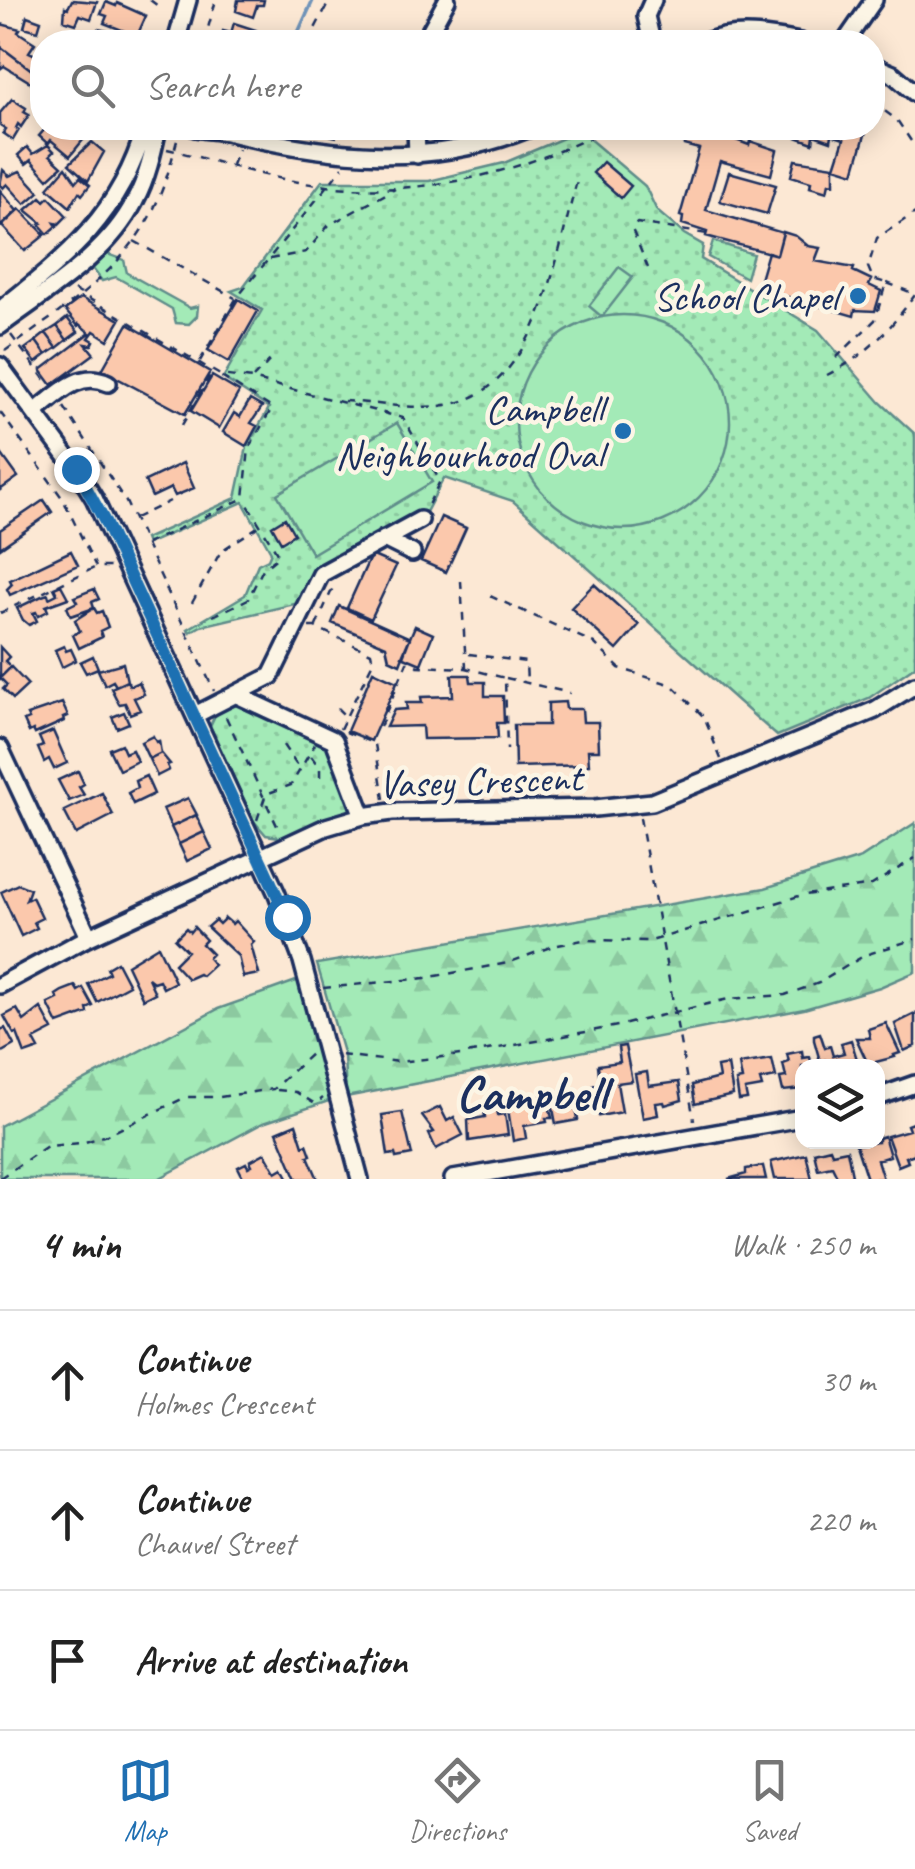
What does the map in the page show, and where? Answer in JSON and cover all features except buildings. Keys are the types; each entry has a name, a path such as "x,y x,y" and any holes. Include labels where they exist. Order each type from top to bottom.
{"street":[{"path":"179,30 188,0"},
{"path":"431,30 447,0"},
{"path":"649,30 646,16 653,0"},
{"path":"853,30 874,0"},
{"path":"885,71 915,93"},
{"path":"1,320 45,284 80,243 122,188 140,140"},
{"path":"45,284 82,264 106,242 138,195 154,140"},
{"path":"259,140 352,156 418,155 495,140"},
{"path":"417,140 418,155"},
{"path":"122,188 138,195"},
{"path":"80,243 106,242"},
{"path":"80,243 82,264"},
{"path":"0,366 94,498 261,858 291,926 360,1179"},
{"path":"34,412 82,379 96,378 108,383"},
{"path":"195,716 271,676 318,577 420,520"},
{"path":"384,539 412,553"},
{"name":"Vasey Crescent","path":"0,985 89,938 326,828 362,816 652,802 874,710 915,685"},
{"path":"237,695 334,735 362,816"},
{"path":"0,748 89,938"},
{"path":"885,1095 915,1084"},
{"path":"453,1179 795,1119"}],"path":[{"path":"150,0 158,6"},
{"path":"207,30 216,0"},
{"path":"314,30 330,0"},
{"path":"885,111 897,120 915,147"},
{"path":"0,355 112,269 127,251 158,199 177,140"},
{"path":"231,166 240,140"},
{"path":"174,150 328,186 396,189 450,183 520,167 582,140"},
{"path":"199,362 236,299 352,156"},
{"path":"338,401 447,405 472,398 493,386 518,357 533,328 576,180"},
{"path":"266,261 306,252 329,225 396,189"},
{"path":"827,375 858,359 885,336 915,294 874,278 868,267 877,238 915,213"},
{"path":"648,268 632,229 637,223 706,234"},
{"path":"134,241 236,299"},
{"path":"836,358 875,320 886,283"},
{"path":"81,294 220,375 252,379 403,418 440,481 420,520"},
{"path":"1,320 104,463 288,846"},
{"path":"252,379 275,355"},
{"path":"182,425 213,370"},
{"path":"213,616 248,599 264,569 279,556 244,498 249,448 272,408 222,380 220,375"},
{"path":"0,412 63,499 96,566"},
{"path":"145,544 244,498"},
{"path":"134,519 170,501"},
{"path":"192,604 196,590 208,577 221,551 260,525"},
{"path":"0,613 96,566 106,565 117,571"},
{"path":"461,581 466,668"},
{"path":"315,627 336,582"},
{"path":"490,596 594,643 619,668 672,685 704,717 724,764"},
{"path":"262,828 256,822 263,798 291,785 314,746 334,735 374,662 371,653 315,627 294,624"},
{"path":"466,654 526,662 527,683"},
{"path":"380,727 407,662 466,668 570,692"},
{"path":"505,678 508,750"},
{"path":"338,708 346,718"},
{"path":"334,735 375,744 385,806"},
{"path":"283,745 301,771"},
{"path":"310,755 320,768 320,783"},
{"path":"637,804 698,1136"},
{"path":"310,988 454,973 508,963 553,946 583,940 652,941 799,896 872,885 915,858"},
{"path":"273,1089 310,1052 398,1062 461,1055 618,1026 728,998 785,995 820,983 865,955 915,940"},
{"path":"0,1178 47,1146 82,1143 107,1135 186,1097 220,1097 273,1089 296,1092 315,1104 336,1088"}],"green space":[{"path":"559,140 591,140 645,186 657,211 703,245 701,259 818,330 880,402 915,434 915,666 869,698 777,736 513,501 444,478 426,512 316,571 299,603 190,632 188,629 245,595 258,564 268,559 271,552 243,502 147,544 145,539 236,498 247,447 269,408 223,378 262,310 231,291 243,287 322,181 429,181 504,163"},
{"path":"713,241 753,254 746,278 708,257"},
{"path":"105,253 124,260 127,273 190,308 198,306 197,316 189,324 176,323 172,309 116,277 102,281 93,269 94,262"},
{"path":"619,267 633,277 602,317 589,306"},
{"name":"Campbell Neighbourhood Oval","path":"623,315 664,324 698,347 721,381 730,422 721,463 698,497 664,520 623,529 582,520 548,497 525,463 516,422 525,381 548,347 582,324"},
{"path":"397,423 432,482 312,554 277,494"},
{"path":"241,703 332,747 353,805 349,812 286,838 266,835 253,820 210,726 216,713"},
{"path":"915,823 915,972 880,987 804,1009 346,1097 344,1056 317,964 765,888 861,858"},
{"path":"299,980 332,1100 263,1123 158,1179 0,1179 0,1126 218,1009"}],"waterway":[{"path":"299,30 313,0"}],"place":[{"name":"School Chapel","path":"858,296"},
{"name":"Campbell Neighbourhood Oval","path":"623,431"}],"district":[{"name":"Campbell","path":"531,1092"}],"route":[{"path":"76,469 104,520 287,917"}]}
